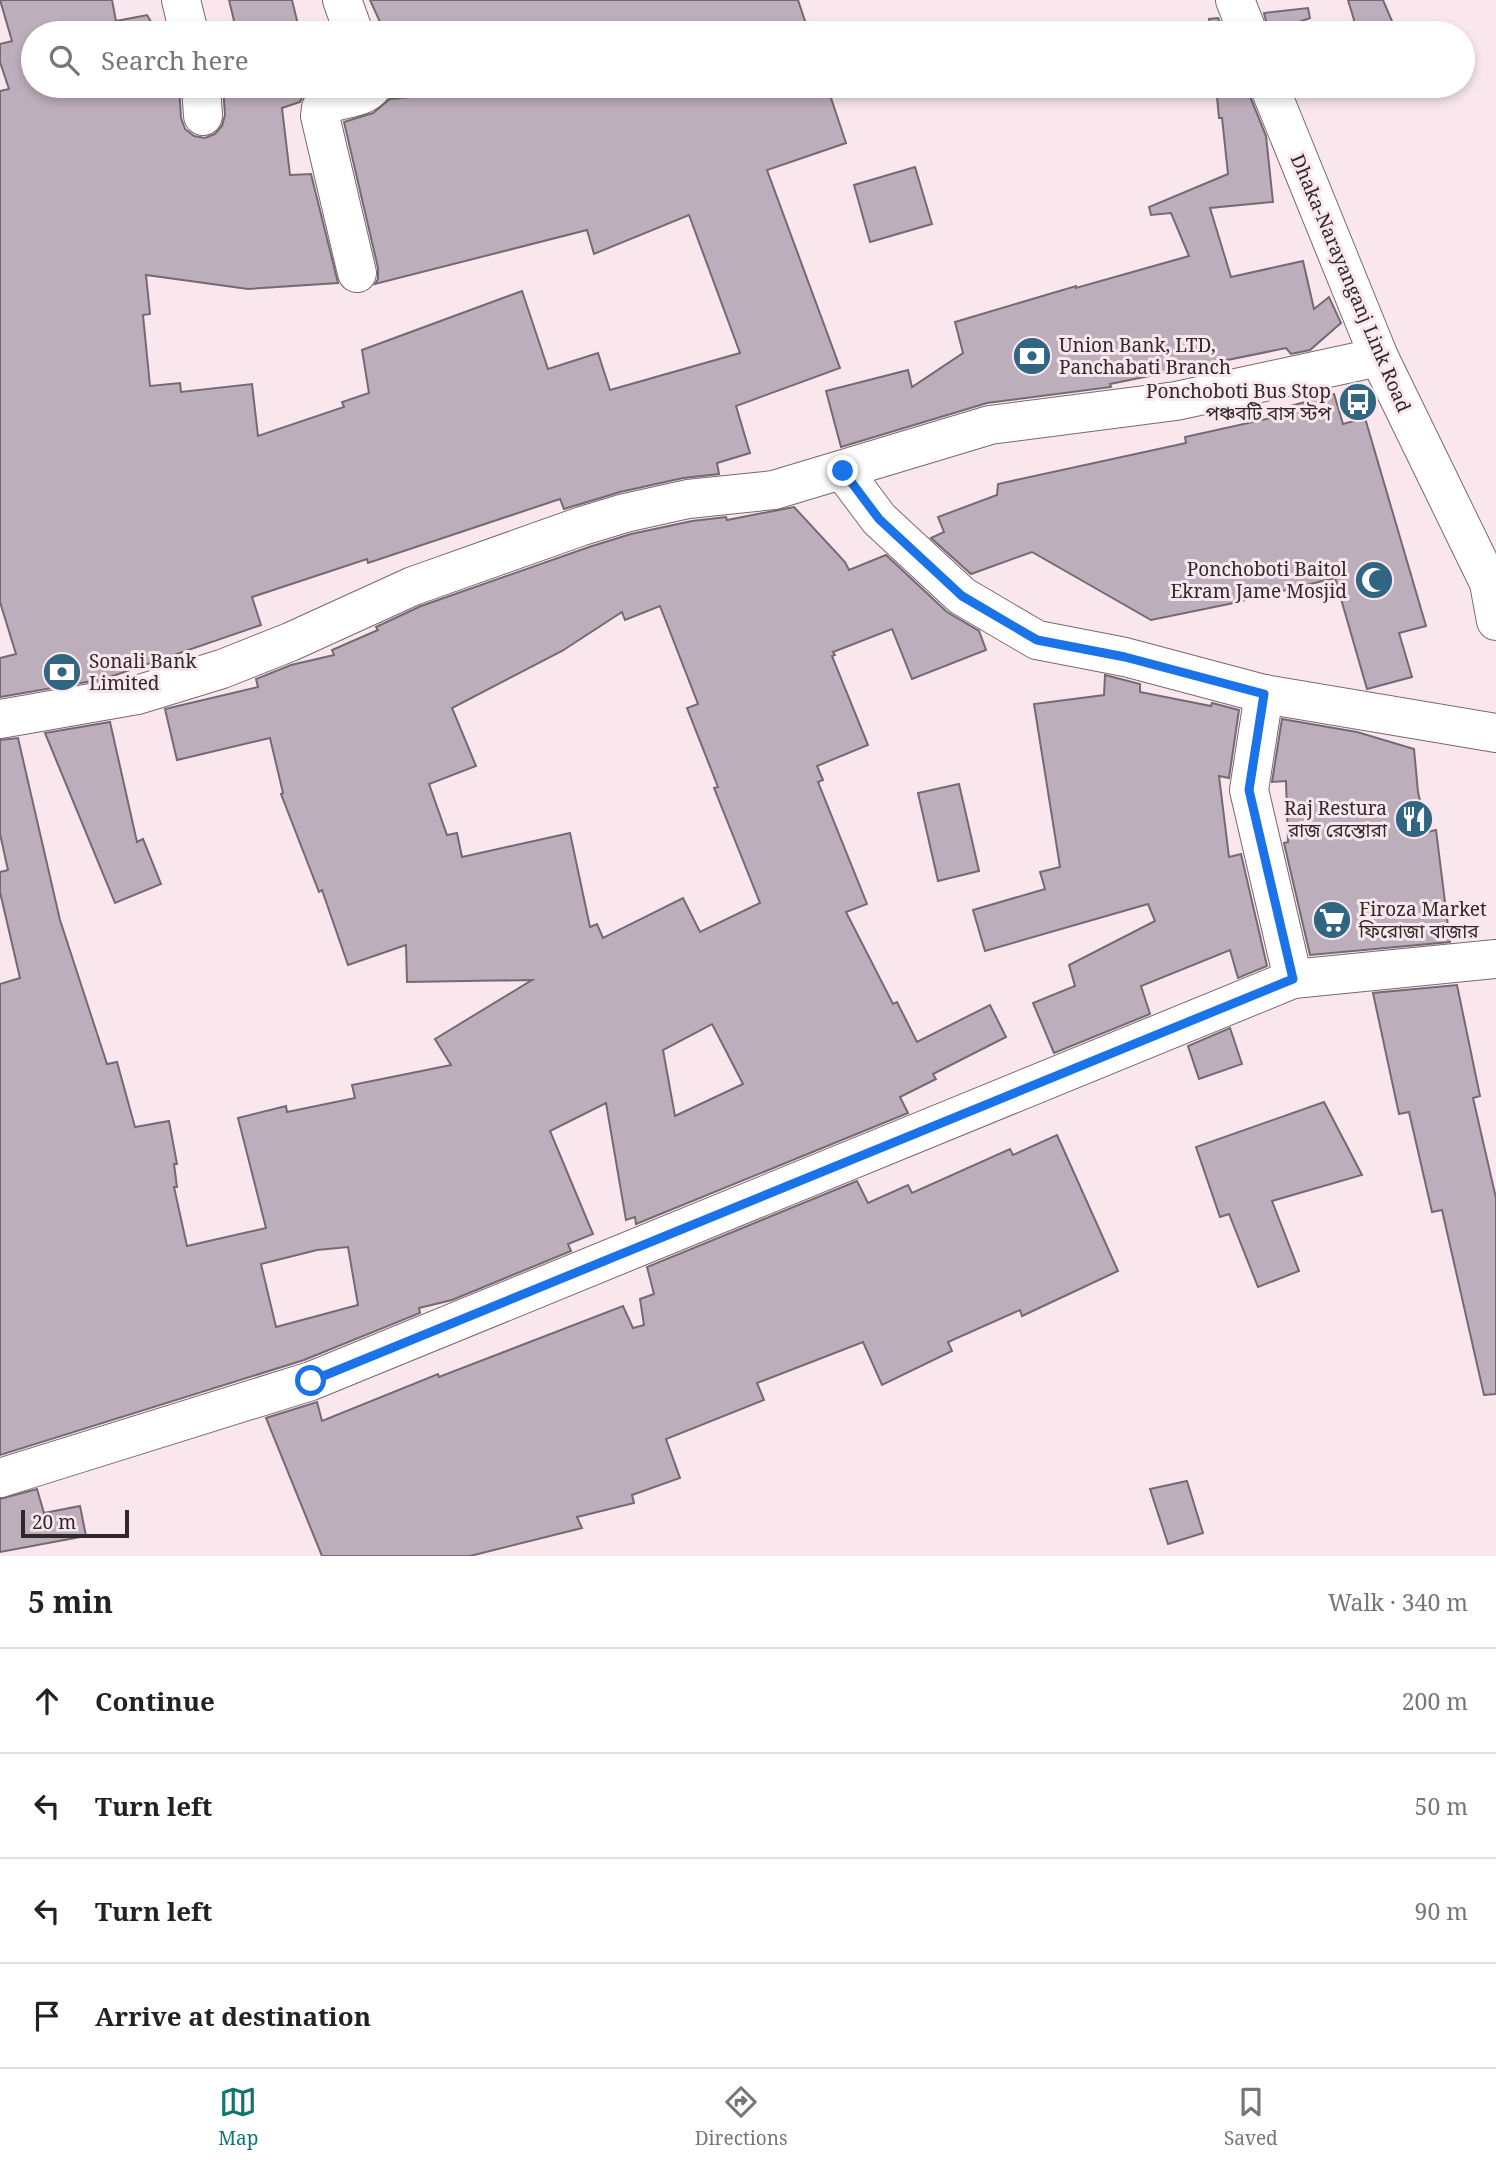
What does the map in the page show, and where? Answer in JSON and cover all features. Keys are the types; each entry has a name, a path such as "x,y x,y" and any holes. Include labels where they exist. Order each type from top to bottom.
{"main road":[{"path":"181,0 186,21"},
{"path":"342,0 350,21"},
{"path":"1235,0 1243,21"},
{"path":"348,98 328,103 321,108 320,116 357,273"},
{"name":"Dhaka-Narayanganj Link Road","path":"1274,98 1379,357 1492,585 1496,621"},
{"path":"0,719 137,695 222,669 290,642 413,586 582,526 688,499 774,490 990,425 1176,401 1379,357"},
{"path":"843,471 879,519 962,596 1037,640 1125,657 1264,694 1496,733"},
{"path":"1264,694 1249,790 1293,979"},
{"path":"0,1478 311,1381 1293,979 1496,959"}],"building":[{"path":"0,0 112,0 116,21 21,21 21,98 180,98 181,118 185,129 194,136 205,138 215,134 222,126 225,115 224,98 302,98 300,102 282,108 290,175 311,174 338,283 248,289 146,275 150,314 143,315 150,386 180,383 181,392 252,384 258,436 344,407 342,402 369,393 362,350 522,291 548,369 598,353 610,390 740,353 689,215 594,254 587,230 375,284 378,268 344,122 373,113 390,99 831,98 846,143 767,170 840,368 736,406 750,453 717,463 719,474 683,478 620,492 564,509 560,499 368,563 367,559 252,597 261,625 104,679 0,697 0,658 16,654 0,602 0,91 9,89 0,62 0,44 12,41"},
{"path":"229,0 292,0 297,21 234,21"},
{"path":"370,0 798,0 805,21 380,21"},
{"path":"1348,0 1383,0 1392,21 1354,21"},
{"path":"1308,8 1310,18 1302,21 1266,21 1264,13"},
{"path":"147,15 151,21 116,21"},
{"path":"1217,98 1251,98 1266,136 1273,202 1210,208 1231,277 1303,261 1314,309 1329,297 1341,323 1310,350 1291,354 1286,348 1110,384 1111,387 987,403 841,447 826,391 908,370 912,387 963,353 955,322 1189,256 1171,213 1151,215 1149,207 1228,174 1222,118 1219,118"},
{"path":"915,167 932,224 870,242 854,185"},
{"path":"1334,394 1343,424 1365,418 1426,626 1399,633 1412,677 1367,689 1335,578 1151,620 1032,552 971,574 931,538 944,532 938,517 997,495 998,484 1186,443 1185,437 1289,414 1287,407"},
{"path":"794,507 845,562 849,570 886,555 947,612 979,631 986,650 912,679 892,629 833,652 835,655 832,656 868,745 817,766 823,780 818,782 867,904 846,912 893,1004 897,1002 917,1042 990,1005 1006,1037 933,1074 936,1079 900,1097 908,1113 636,1224 635,1217 626,1220 606,1103 550,1131 593,1234 568,1244 571,1251 452,1300 419,1308 420,1313 304,1360 0,1455 0,984 20,978 0,892 0,872 8,870 0,834 0,740 18,738 60,920 107,1064 117,1062 135,1127 169,1121 177,1164 174,1164 177,1187 174,1187 187,1246 266,1228 238,1118 286,1106 287,1112 355,1098 352,1085 451,1065 435,1039 532,980 407,982 406,945 348,965 322,890 319,892 281,794 283,793 270,738 177,760 165,709 258,687 256,679 291,665 334,655 332,650 378,630 376,627 421,606 589,547 631,534 692,521 726,517 727,520","holes":["660,606 698,704 687,708 718,787 714,788 760,903 700,932 683,898 603,938 597,924 590,927 570,833 462,857 457,833 447,835 429,784 476,766 452,708 562,651 622,612 625,620","712,1024 743,1084 675,1116 663,1050","348,1247 358,1305 276,1327 261,1264 317,1250"]},
{"path":"1105,675 1140,684 1140,692 1239,710 1229,778 1219,776 1229,857 1241,854 1267,966 1238,978 1230,950 1141,986 1150,1014 1054,1053 1033,1003 1075,986 1069,965 1155,921 1148,904 985,951 973,910 1045,889 1040,872 1060,867 1034,704 1104,695"},
{"path":"1282,719 1357,732 1414,749 1418,792 1427,832 1436,830 1450,942 1310,955 1284,843 1288,842 1286,781 1272,782"},
{"path":"110,722 137,842 143,839 161,884 115,903 45,733"},
{"path":"959,784 979,871 938,881 918,793"},
{"path":"1457,985 1480,1096 1473,1098 1496,1198 1496,1394 1484,1395 1442,1210 1432,1212 1409,1112 1399,1114 1373,993"},
{"path":"1230,1028 1242,1064 1199,1079 1188,1046"},
{"path":"1324,1102 1362,1175 1272,1201 1299,1271 1258,1287 1229,1214 1220,1217 1196,1147"},
{"path":"1057,1135 1118,1271 1022,1316 1020,1310 948,1342 952,1351 882,1385 863,1342 757,1383 764,1400 666,1439 680,1478 632,1495 634,1503 577,1517 582,1528 470,1556 322,1556 266,1418 317,1402 322,1421 438,1374 439,1377 623,1306 633,1328 644,1325 640,1299 654,1294 647,1267 857,1181 868,1203 908,1185 912,1193 1010,1149 1013,1155"},
{"path":"1187,1481 1203,1533 1168,1544 1150,1489"},
{"path":"37,1489 44,1513 80,1506 86,1536 0,1552 0,1499"}],"place":[{"name":"Union Bank, LTD, Panchabati Branch","path":"1032,356"},
{"name":"Ponchoboti Bus Stop পঞ্চবটি বাস স্টপ","path":"1358,402"},
{"name":"Ponchoboti Baitol Ekram Jame Mosjid","path":"1374,580"},
{"name":"Sonali Bank Limited","path":"62,672"},
{"name":"Raj Restura রাজ রেস্তোরা","path":"1414,819"},
{"name":"Firoza Market ফিরোজা বাজার","path":"1332,920"}],"route":[{"path":"311,1381 1293,979 1249,790 1264,694 1125,657 1037,640 962,596 879,519 843,471"}]}
